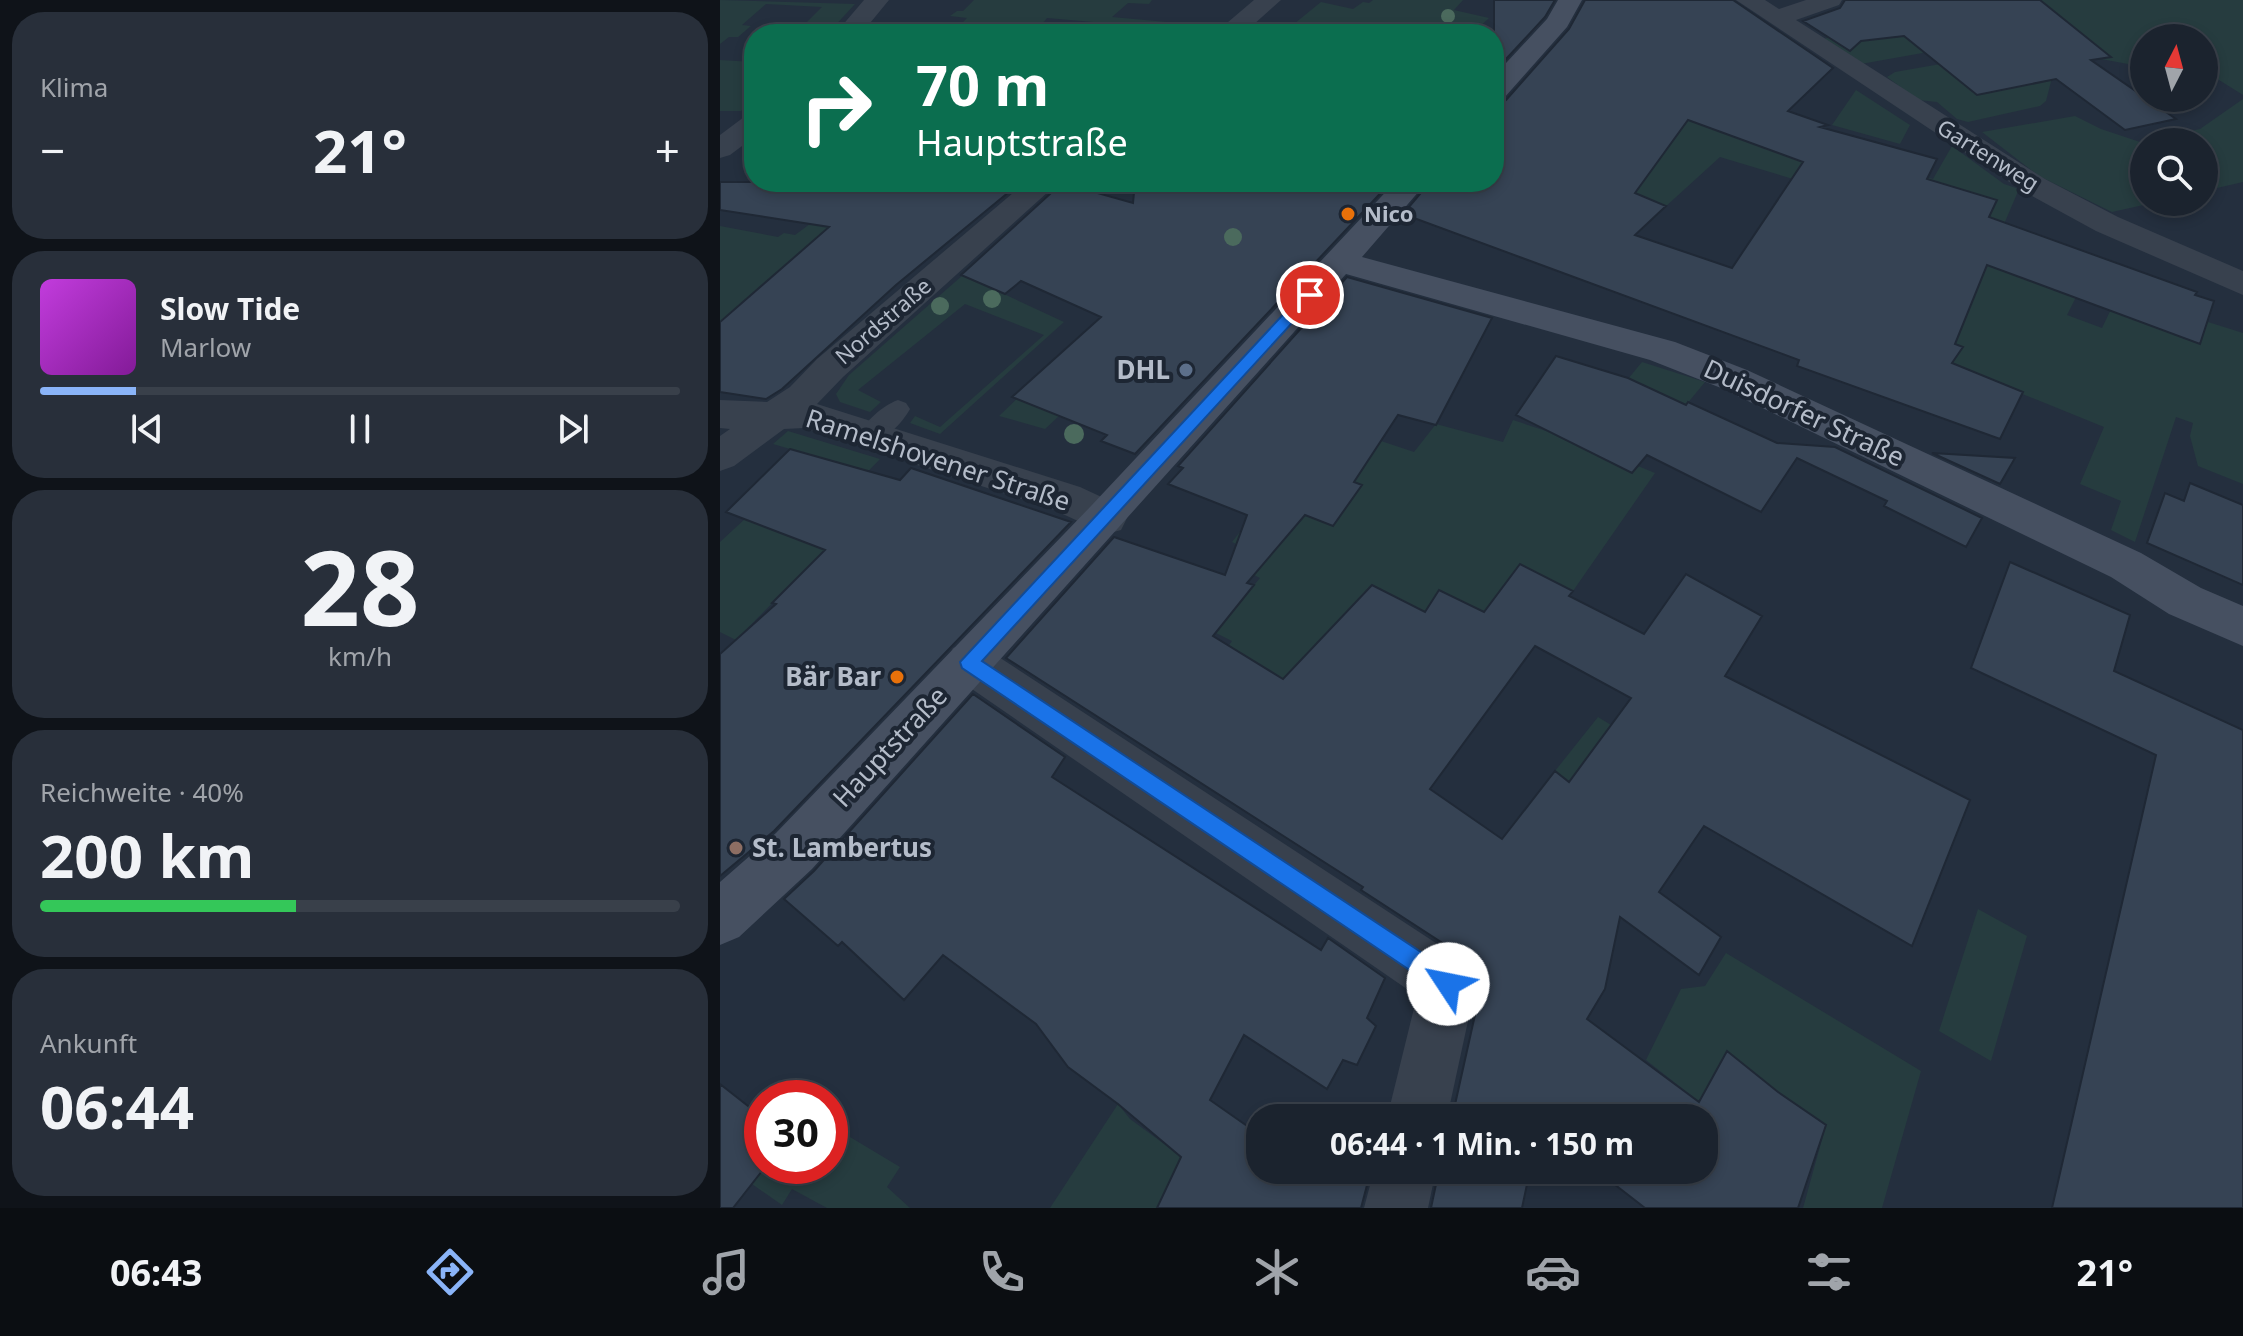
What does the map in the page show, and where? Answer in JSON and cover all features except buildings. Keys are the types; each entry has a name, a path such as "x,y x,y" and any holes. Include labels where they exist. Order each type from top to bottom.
{"main road":[{"path":"1504,81 1558,22 1570,0"},
{"name":"Hauptstraße","path":"720,918 794,851 1106,518 1403,192"},
{"name":"Duisdorfer Straße","path":"1340,262 1662,351 1734,379 2126,565 2185,601 2243,627"}],"street":[{"path":"857,24 877,0"},
{"path":"1239,24 1269,0"},
{"name":"Gartenweg","path":"1748,0 2034,185 2107,224 2243,284"},
{"path":"1778,18 1830,0"},
{"path":"720,119 744,120"},
{"path":"720,149 744,129"},
{"name":"Nordstraße","path":"720,456 803,396 830,368 1032,192"},
{"name":"Ramelshovener Straße","path":"720,414 753,417 778,413 805,414 1066,498 1106,518"},
{"path":"969,662 1448,984 1420,1104"},
{"path":"1396,1208 1402,1184"}],"lane":[{"path":"870,435 898,409"}],"green space":[{"path":"720,0 855,4 837,24 805,24 822,7 766,4 742,25 744,32 720,44"},
{"path":"974,0 1152,0 1149,4 1128,3 1112,17 1189,24 1116,24 1047,18 1042,24 961,24 967,18 950,16 963,11"},
{"path":"1373,0 1463,0 1454,10 1489,18 1483,24 1294,24 1321,2 1353,9 1363,2"},
{"path":"2040,0 2243,0 2243,95 2218,79 2218,24 2130,24 2130,64 2101,59 2055,66 2046,101 2040,106 1968,122 1957,119 1937,102 1918,100 1887,77 1895,72 1952,62 1969,89 1977,95 1993,92 2012,37 1861,64 1822,39"},
{"path":"720,60 744,61 744,108 741,111 720,111"},
{"path":"1856,90 1910,125 1900,144 1832,125"},
{"path":"2243,99 2243,182 2218,188 2218,128 2201,128"},
{"path":"1701,108 1933,179 1952,146 2004,184 2019,189 1996,243 2076,297 2067,315 2102,328 2116,299 2179,322 2174,335 2199,344 2208,322 2243,333 2243,484 2198,466 2190,436 2193,423 2176,417 2135,542 2111,530 2121,501 2080,484 2104,427 1951,365 1962,347 1946,340 1793,179 1720,157 1642,228 1603,210 1504,186 1504,177 1664,126"},
{"path":"2075,116 2130,139 2130,208 2112,212 2039,176 1982,132"},
{"path":"910,192 929,192 720,322 720,226 778,237 784,233 795,235 818,218"},
{"path":"963,275 1064,322 940,434 910,423 915,416 940,427 1044,335 965,304 858,390 881,402 870,412 840,402 836,394 849,375"},
{"path":"1642,362 1705,382 1686,405 1628,379"},
{"path":"1023,393 1072,404 1045,429 999,416"},
{"path":"1513,420 1546,431 1632,473 1638,466 1655,473 1573,591 1520,564 1499,591 1490,651 1477,609 1439,591 1425,612 1372,585 1283,679 1261,666 1206,678 1232,641 1200,625 1246,595 1260,578 1254,575 1267,559 1232,542 1265,500 1333,526 1362,486 1339,476 1369,437 1414,452 1436,424 1503,442"},
{"path":"788,431 880,459 850,490 790,449 773,444"},
{"path":"759,506 890,553 794,581 736,640 720,632 720,542"},
{"path":"1598,717 1611,725 1580,790 1555,771"},
{"path":"1978,909 2027,936 1991,1061 1939,1031"},
{"path":"1726,953 1921,1071 1882,1208 1803,1208 1826,1125 1764,1082 1741,1135 1718,1117 1718,1104 1702,1104 1646,1060 1681,989 1705,986"},
{"path":"1118,1104 1130,1119 1182,1157 1157,1208 1050,1208"},
{"path":"848,1136 900,1167 887,1187 910,1208 827,1208 792,1189 782,1205 752,1184 848,1184"},
{"path":"720,1147 744,1158 744,1166"}],"place":[{"name":"Nico","path":"1348,214"},
{"name":"DHL","path":"1186,370"},
{"name":"Bär Bar","path":"897,677"},
{"name":"St. Lambertus","path":"736,848"}],"route":[{"path":"1310,295 969,662 1448,984"}]}
